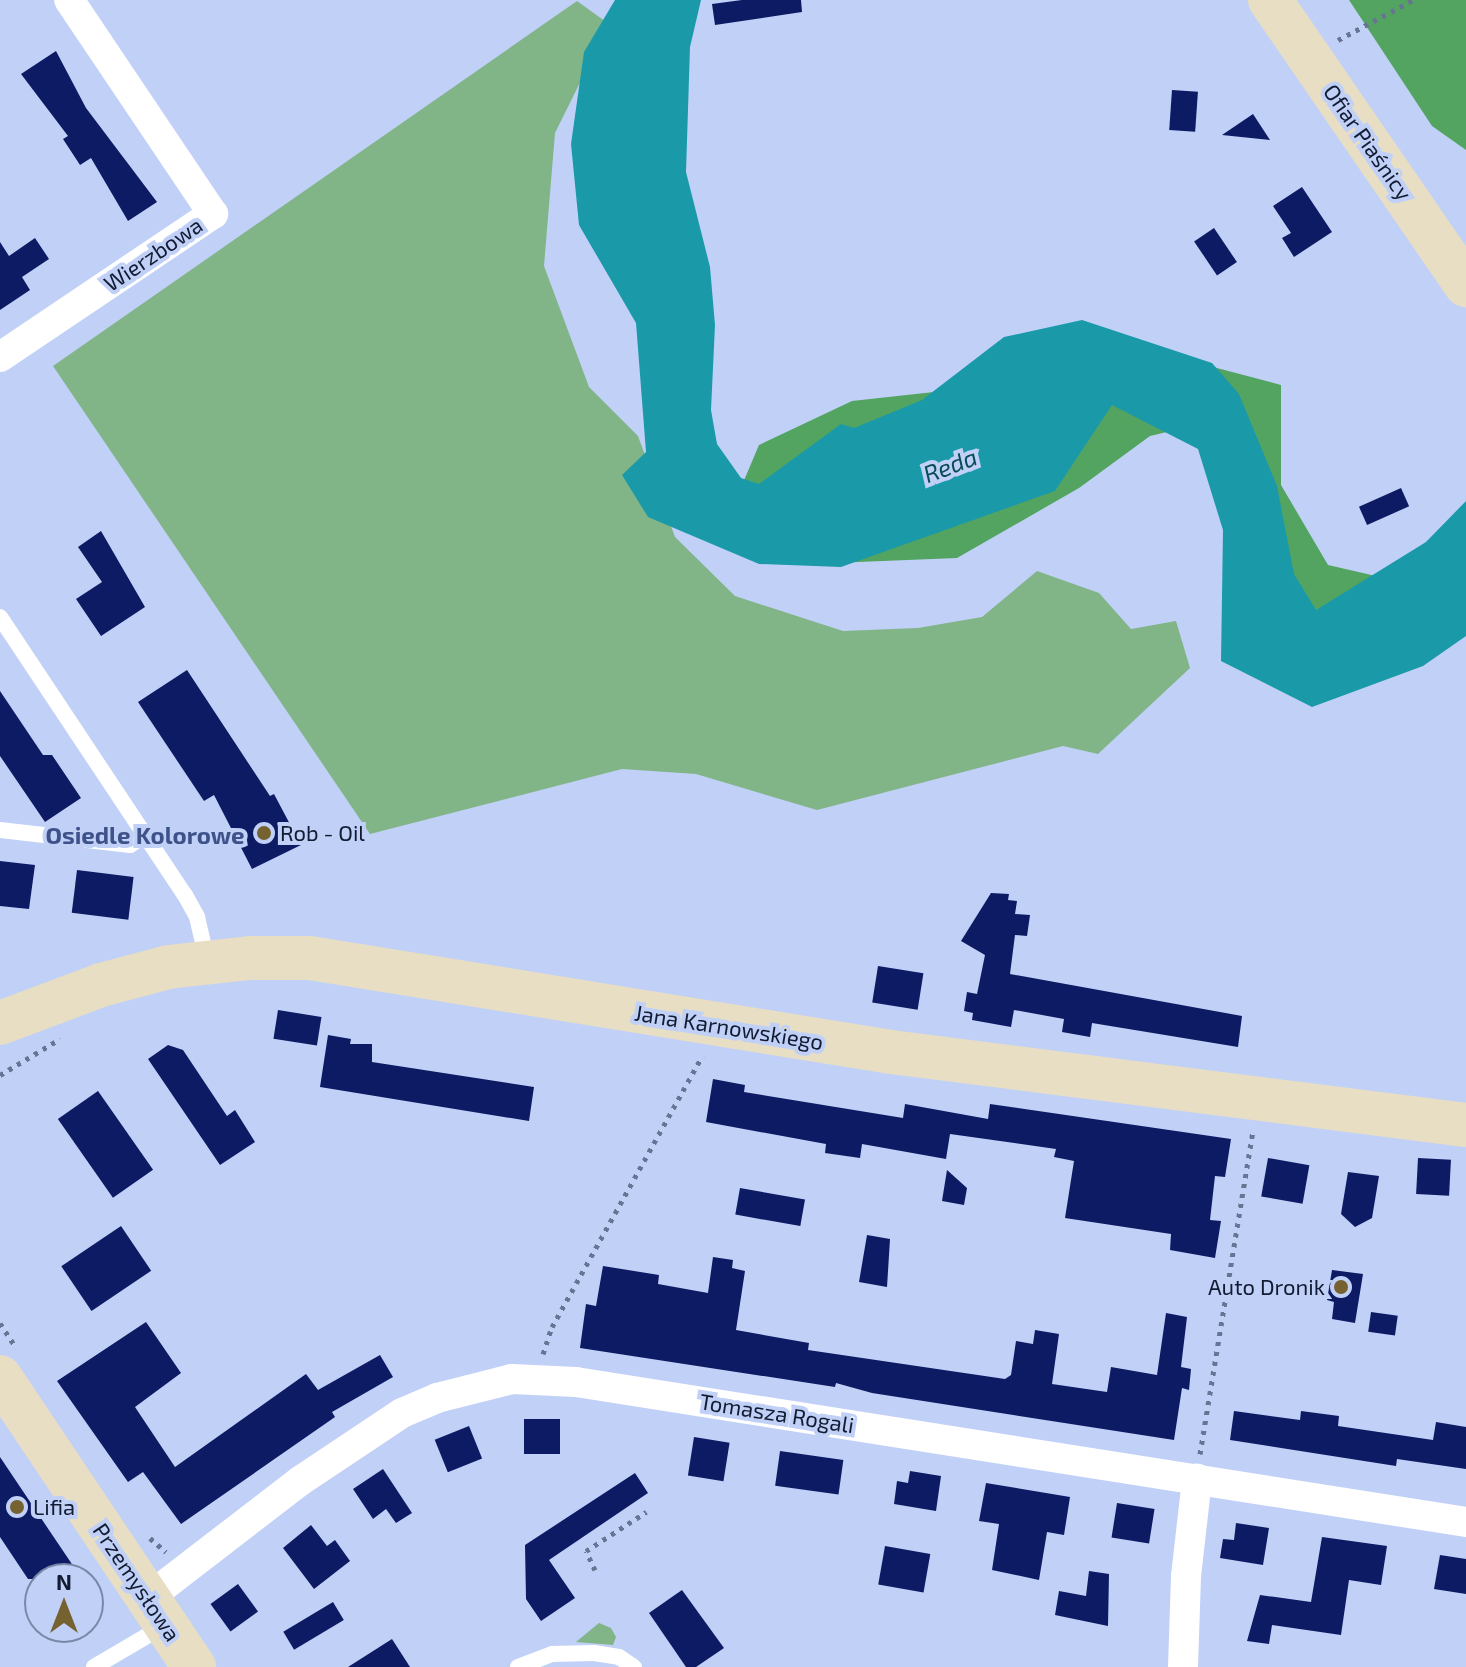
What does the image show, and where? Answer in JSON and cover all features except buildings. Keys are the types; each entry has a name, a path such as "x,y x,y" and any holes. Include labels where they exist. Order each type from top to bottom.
{"main road":[{"name":"Ofiar Piaśnicy","path":"1270,0 1466,285"},
{"name":"Jana Karnowskiego","path":"0,1023 101,985 207,962 310,958 712,1025 1107,1082 1466,1125"},
{"name":"Przemysłowa","path":"0,1377 194,1667"}],"street":[{"name":"Wierzbowa","path":"0,357 213,214 69,0"},
{"name":"Tomasza Rogali","path":"157,1612 300,1481 402,1413 478,1386 539,1379 1466,1522"},
{"path":"1183,1667 1186,1576 1197,1479"}],"lane":[{"path":"0,617 197,917 207,962"},
{"path":"0,830 130,845 145,835"},
{"path":"94,1667 157,1612"},
{"path":"518,1667 552,1654 594,1653 619,1657 634,1667"}],"path":[{"path":"1338,40 1413,0"},
{"path":"539,1379 552,1327 709,1043 712,1025"},
{"path":"0,1075 73,1028"},
{"path":"1197,1479 1256,1118"},
{"path":"595,1570 586,1551 646,1512"}],"shaded area":[{"path":"1349,0 1466,0 1466,150 1432,126"},
{"path":"577,1 609,24 555,133 544,266 589,387 638,436 675,537 735,596 843,631 918,628 982,617 1037,571 1099,593 1131,629 1176,621 1190,668 1098,754 1063,746 817,810 696,774 622,769 370,834 53,366"},
{"path":"1084,333 1281,385 1281,485 1328,565 1389,579 1317,650 1234,416 1150,436 1079,488 957,558 833,563 734,504 759,445 852,401 1033,381"},
{"path":"599,1623 611,1628 616,1637 613,1645 576,1642"}],"water":[{"name":"Reda","path":"615,0 701,0 690,47 686,172 710,267 715,325 711,410 717,444 741,478 759,484 841,424 854,428 922,400 1004,337 1082,320 1212,363 1239,394 1277,486 1294,574 1316,610 1426,542 1466,501 1466,636 1423,666 1312,707 1221,661 1223,530 1198,449 1112,405 1055,491 841,567 759,564 648,517 622,475 646,452 636,323 579,225 571,144 584,52"}],"place":[{"name":"Rob - Oil","path":"264,833"},
{"name":"Auto Dronik","path":"1341,1287"},
{"name":"Lifia","path":"17,1507"}],"district":[{"name":"Osiedle Kolorowe","path":"145,835"}]}
